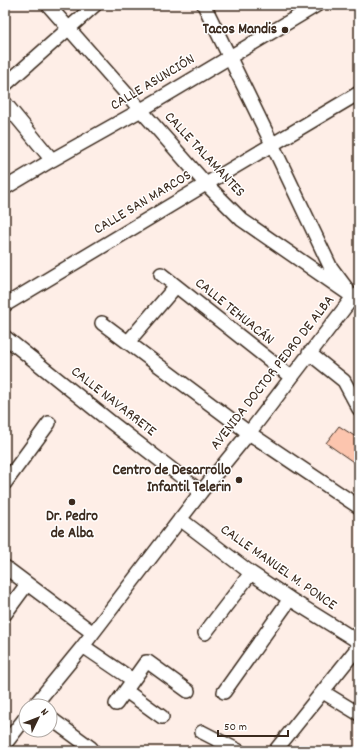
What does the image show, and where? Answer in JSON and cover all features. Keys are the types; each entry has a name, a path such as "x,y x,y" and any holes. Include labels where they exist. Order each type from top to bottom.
{"street":[{"name":"CALLE TALAMANTES","path":"48,5 206,184 242,220 325,270"},
{"path":"5,85 95,5"},
{"path":"204,5 272,144 325,270 357,297"},
{"name":"CALLE ASUNCIÓN","path":"5,188 141,110 229,56 317,5"},
{"name":"CALLE SAN MARCOS","path":"5,305 359,93"},
{"path":"5,103 52,160"},
{"name":"CALLE TEHUACÁN","path":"162,274 291,377"},
{"path":"128,342 176,286"},
{"name":"AVENIDA DOCTOR PEDRO DE ALBA","path":"41,698 83,646 291,377 357,297"},
{"path":"102,323 249,432 359,507"},
{"name":"CALLE NAVARRETE","path":"5,337 201,492"},
{"path":"310,353 344,381 359,409"},
{"path":"5,483 49,423"},
{"name":"CALLE MANUEL M. PONCE","path":"180,519 251,573 359,642"},
{"path":"5,567 93,633"},
{"path":"205,633 251,573"},
{"path":"5,614 27,584"},
{"path":"224,692 290,599"},
{"path":"83,646 162,717"},
{"path":"276,751 359,646"},
{"path":"116,704 145,663 148,662 188,691"},
{"path":"323,692 359,714"},
{"path":"58,724 91,748"},
{"path":"5,744 18,727"},
{"path":"202,732 239,751"}],"building":[{"path":"339,426 359,439 359,466 326,443"}],"place":[{"name":"Tacos Mandis","path":"285,30"},
{"name":"Centro de Desarrollo Infantil Telerin","path":"239,480"},
{"name":"Dr. Pedro de Alba","path":"72,502"}]}
